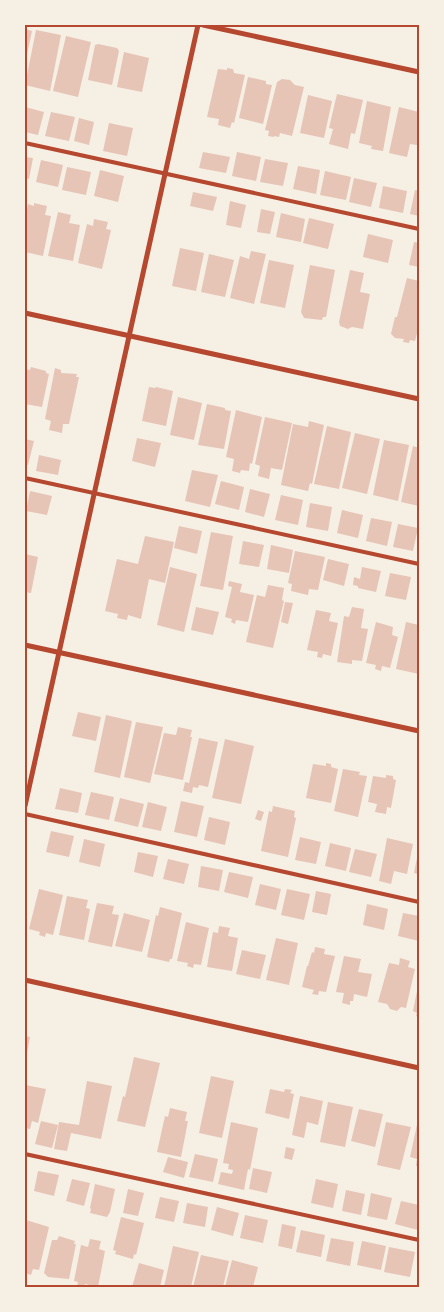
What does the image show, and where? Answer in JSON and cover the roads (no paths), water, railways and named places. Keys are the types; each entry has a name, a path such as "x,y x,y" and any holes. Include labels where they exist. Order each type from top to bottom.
{"street":[{"path":"25,806 198,25"},
{"path":"203,25 419,72"},
{"path":"25,313 419,399"},
{"path":"25,646 419,731"},
{"path":"25,980 419,1068"}],"lane":[{"path":"25,143 419,229"},
{"path":"25,478 419,564"},
{"path":"25,814 419,902"},
{"path":"25,1154 419,1240"}]}
